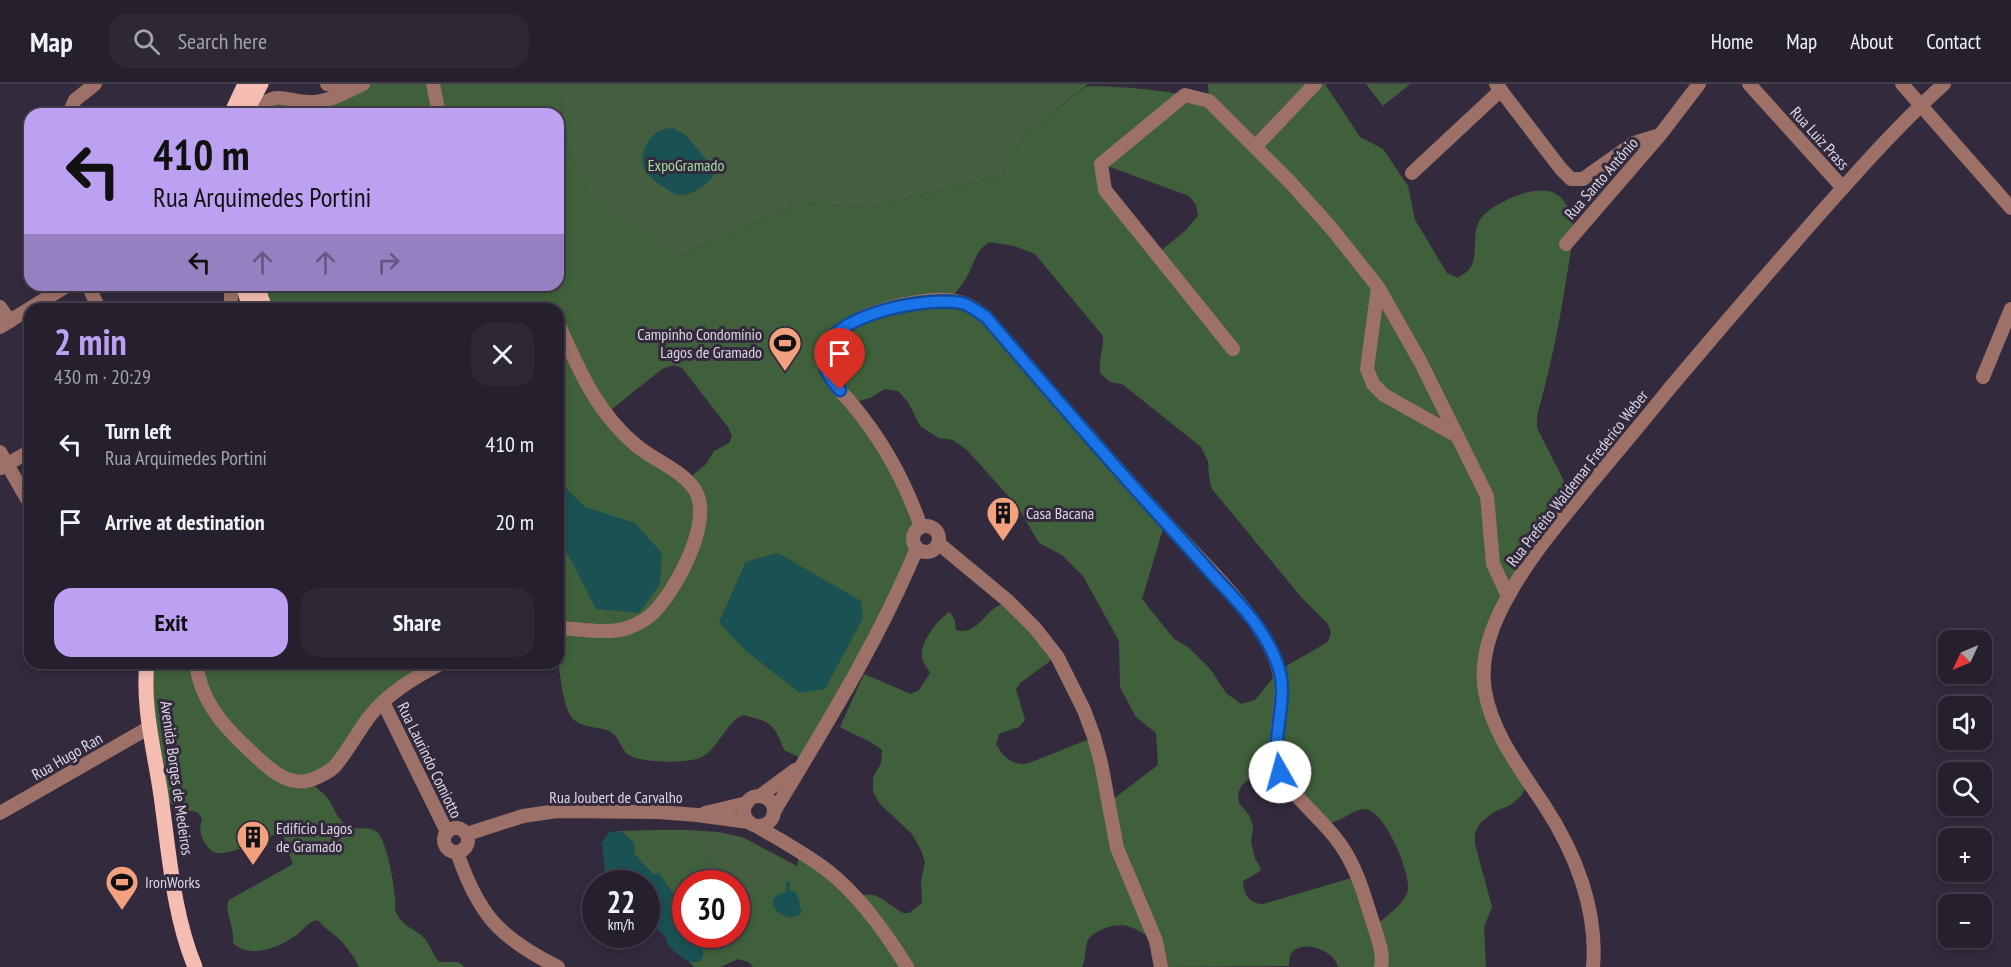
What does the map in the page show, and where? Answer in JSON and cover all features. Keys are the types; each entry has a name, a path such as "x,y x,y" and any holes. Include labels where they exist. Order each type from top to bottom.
{"main road":[{"path":"234,108 245,84"},
{"path":"248,108 261,84"},
{"path":"242,291 257,303"},
{"name":"Avenida Borges de Medeiros","path":"147,669 150,728 183,929 195,967"}],"street":[{"path":"72,108 75,100 95,84"},
{"path":"327,84 350,90"},
{"path":"260,108 276,97 316,102 363,84"},
{"path":"433,84 438,108"},
{"path":"1255,147 1315,84"},
{"name":"Rua Santo Antônio","path":"1566,244 1660,135 1699,84"},
{"name":"Rua Luiz Prass","path":"1749,84 1843,188"},
{"path":"1902,84 2011,208"},
{"name":"Rua Prefeito Waldemar Frederico Weber","path":"1593,967 1593,929 1575,858 1555,822 1512,756 1490,711 1484,690 1486,646 1508,596 1522,573 1603,469 1728,319 1843,188 1920,105 1944,84"},
{"path":"1412,173 1498,87"},
{"name":"Rua Santo Antônio","path":"1498,87 1566,175 1571,178 1583,179 1634,143 1660,135"},
{"path":"1233,349 1105,190 1101,164 1185,95 1209,101 1332,229 1378,286 1420,361 1487,496 1492,564 1508,596"},
{"path":"1378,286 1367,369 1373,384 1384,395 1458,436"},
{"path":"39,303 58,291"},
{"path":"921,527 912,501 891,458 866,420 830,378 824,365 825,350 830,339 864,318 889,308 925,301 947,301 965,304 986,317 1145,500 1252,618 1269,645 1279,670 1282,693 1276,761 1280,772 1288,786 1339,843 1354,868 1379,943 1381,967"},
{"path":"0,307 5,324 24,312"},
{"path":"1983,377 2011,309"},
{"path":"564,336 584,381 616,426 638,447 687,480 699,499 700,526 695,543 681,571 653,614 628,628 616,631 564,628"},
{"path":"24,453 2,462 24,495"},
{"path":"921,527 935,529 938,534 938,543 932,550 921,551 914,544 914,534 921,527"},
{"path":"938,543 965,563 1008,601 1035,628 1057,656 1084,710 1094,737 1117,848 1156,941 1161,967"},
{"path":"773,815 770,800 760,796 755,796 747,802 744,813 753,824 768,824 879,630 917,548"},
{"path":"197,669 200,687 216,715 233,735 269,768 293,782 309,781 329,771 383,702 403,686 432,669"},
{"name":"Rua Laurindo Comiotto","path":"383,702 447,832"},
{"name":"Rua Hugo Ran","path":"0,813 150,728"},
{"path":"760,796 801,765"},
{"name":"Rua Joubert de Carvalho","path":"697,815 747,802"},
{"name":"Rua Joubert de Carvalho","path":"466,834 523,816 557,811 658,812 697,815 753,824 800,851 830,872 856,898 907,967"},
{"name":"Rua Joubert de Carvalho","path":"773,815 800,851"},
{"path":"455,828 466,834 465,848 457,852 445,845 447,832 455,828"},
{"path":"457,852 467,880 485,914 517,944 558,967"}],"green space":[{"name":"ExpoGramado","path":"564,84 1088,84 1023,136 1002,176 872,207 798,204 679,256 598,208 569,155 564,108 562,108"},
{"path":"1208,84 1315,84 1255,147 1209,101"},
{"path":"1366,84 1410,84 1383,106"},
{"path":"687,830 718,832 742,837 797,866 750,897 750,870 716,870"}],"shaded area":[{"path":"359,84 564,84 562,108 259,108 267,101 306,102"},
{"path":"1315,84 1325,84 1360,137 1383,149 1408,186 1415,220 1447,273 1458,278 1469,270 1473,263 1478,225 1488,211 1528,192 1549,191 1558,195 1572,213 1573,237 1561,310 1537,416 1537,428 1568,489 1560,521 1486,646 1484,689 1529,782 1521,796 1511,805 1494,812 1481,822 1475,832 1475,844 1492,907 1484,927 1486,967 1338,967 1330,955 1324,951 1300,947 1290,956 1289,966 1161,967 1156,941 1131,927 1118,925 1103,929 1089,938 1082,967 753,967 749,962 738,959 721,967 694,967 689,962 700,961 696,948 750,948 750,897 797,866 800,851 856,898 869,894 881,898 903,913 909,913 922,903 921,881 925,862 921,850 911,833 880,804 873,792 873,778 881,763 882,750 840,727 864,674 911,694 919,690 930,673 922,655 925,641 939,620 950,612 955,621 956,630 966,631 1008,601 1057,656 1020,683 1016,689 1025,720 1019,727 999,734 996,744 1009,760 1018,764 1029,763 1094,737 1108,803 1158,765 1156,733 1136,717 1120,687 1119,641 1083,576 1062,555 1039,543 1017,506 967,450 953,440 939,438 920,426 908,402 898,391 885,389 870,398 851,403 891,458 917,530 913,539 917,548 803,759 784,750 770,725 743,715 731,724 708,753 696,759 677,762 635,758 626,752 612,733 605,729 578,723 567,709 559,669 564,669 564,303 263,303 259,291 564,291 564,122 569,155 598,207 679,256 798,204 872,207 1002,176 1023,136 1085,87 1095,86 1146,90 1208,101 1225,115 1255,147","holes":["1102,164 1189,196 1196,205 1198,216 1185,231 1158,253 1105,190","990,242 1014,246 1035,254 1103,336 1100,373 1110,382 1122,384 1201,447 1208,461 1212,489 1302,598 1328,624 1331,632 1328,642 1279,670 1255,700 1241,704 1226,693 1211,670 1188,647 1174,639 1142,599 1165,522 965,304 948,300 962,284 982,248","674,365 682,368 728,427 732,436 729,443 714,451 706,464 687,480 606,414 662,369","778,553 719,623 746,562","1275,749 1288,786 1330,823 1364,809 1372,811 1388,830 1401,857 1408,890 1399,905 1374,927 1358,876 1263,904 1251,900 1244,890 1243,881 1261,869 1255,858 1251,842 1253,826 1249,815 1239,803 1238,793 1242,785 1270,760"]},
{"path":"673,128 686,135 713,168 714,175 708,182 694,192 683,195 674,194 651,178 644,168 642,157 647,144 657,132"},
{"path":"564,486 585,507 635,523 662,553 660,584 639,613 596,609 564,550"},
{"path":"778,553 861,601 863,618 825,689 800,693 746,651 719,623 746,562"},
{"path":"148,669 432,669 403,686 334,766 309,781 326,796 347,826 377,832 387,853 395,910 399,917 425,939 439,962 458,962 465,967 359,967 344,944 318,920 272,948 256,951 240,948 233,943 227,909 229,900 293,864 281,832 231,851 213,852 204,842 200,828 202,820 199,814 178,809 168,801"},
{"path":"687,830 716,870 672,870 672,892 660,875 660,870 649,870 634,854 625,834 616,831"},
{"path":"616,831 625,834 635,844 634,854 649,870 605,870 602,844 608,833"},
{"path":"660,874 672,892 672,948 700,948 704,953 701,961 689,962 681,957 671,948 660,932"},
{"path":"786,882 791,882 789,890 796,892 802,910 800,915 790,918 777,911 773,904 777,896 786,892"}],"place":[{"name":"Campinho Condomínio Lagos de Gramado","path":"785,372"},
{"name":"Casa Bacana","path":"1003,542"},
{"name":"Edifício Lagos de Gramado","path":"253,866"},
{"name":"IronWorks","path":"122,911"}],"route":[{"path":"840,390 830,378 824,365 825,350 830,339 864,318 889,308 925,301 965,304 986,317 1145,500 1252,618 1269,645 1279,670 1282,693 1276,761 1280,772"}]}
